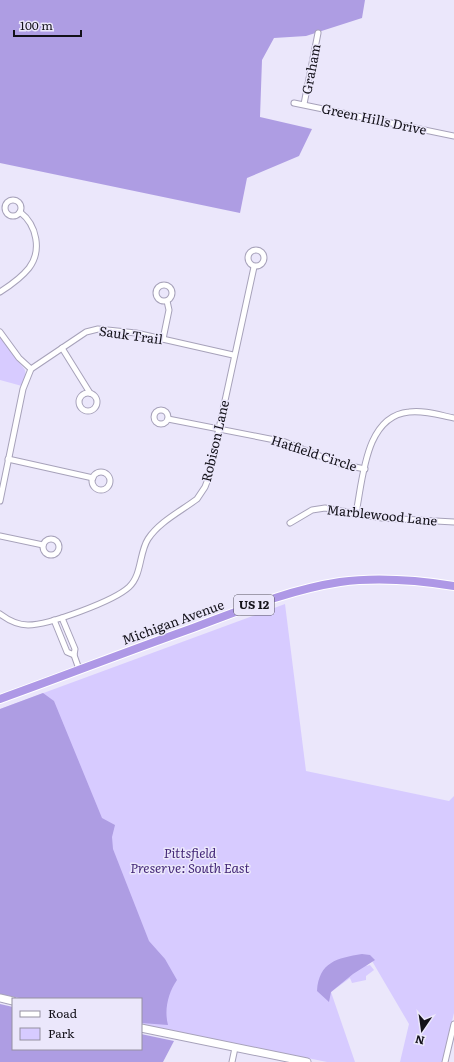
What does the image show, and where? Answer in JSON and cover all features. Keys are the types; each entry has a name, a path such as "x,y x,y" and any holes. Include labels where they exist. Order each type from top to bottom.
{"highway":[{"name":"Michigan Avenue","path":"0,699 246,608 302,589 341,582 373,580 414,581 454,586"}],"main road":[{"path":"0,998 12,1001"},
{"path":"142,1028 306,1062"}],"street":[{"name":"Graham","path":"304,104 318,33"},
{"name":"Green Hills Drive","path":"294,103 454,136"},
{"path":"0,292 18,279 32,263 36,244 34,229 30,221 20,212"},
{"name":"Robison Lane","path":"62,618 116,596 130,586 135,578 147,540 155,529 197,499 202,493 208,479 233,356 254,267"},
{"path":"163,339 169,310 167,301"},
{"name":"Sauk Trail","path":"31,369 86,332 98,329 163,339 233,356"},
{"path":"0,332 19,358 31,369 23,389 0,501"},
{"path":"62,348 90,393"},
{"path":"356,513 371,444 376,432 385,422 397,415 407,412 421,411 454,418"},
{"name":"Hatfield Circle","path":"168,419 285,442 340,464 365,469"},
{"path":"8,459 93,478"},
{"name":"Marblewood Lane","path":"290,523 312,510 325,508 402,520 454,522"},
{"path":"0,536 43,545"},
{"path":"0,614 9,620 26,625 36,625 62,618 75,648 74,655 79,670"},
{"path":"54,620 68,652 74,655"},
{"path":"445,1062 454,1024"},
{"path":"232,1062 235,1048"}],"green space":[{"path":"0,337 25,370 26,377 22,386 0,380"},
{"name":"Pittsfield Preserve: South East","path":"285,604 306,771 449,801 454,796 454,1013 442,1062 400,1062 409,1024 372,961 366,966 370,965 374,970 366,976 366,980 352,983 350,978 331,992 355,1062 327,1062 142,1024 142,998 19,998 0,994 0,709"}],"shaded area":[{"path":"0,0 365,0 362,18 306,36 274,38 262,60 260,117 312,129 299,156 247,178 240,213 0,163"},
{"path":"43,693 54,701 102,818 115,825 112,837 113,849 149,941 165,959 177,980 171,990 168,1002 166,1013 168,1025 142,1023 142,998 19,998 0,994 0,709"},
{"path":"362,954 370,955 375,960 353,974 331,992 329,1002 317,991 318,981 321,974 331,963 345,957"},
{"path":"0,1004 12,1007 12,1050 142,1050 142,1034 174,1041 163,1062 0,1062"}]}
